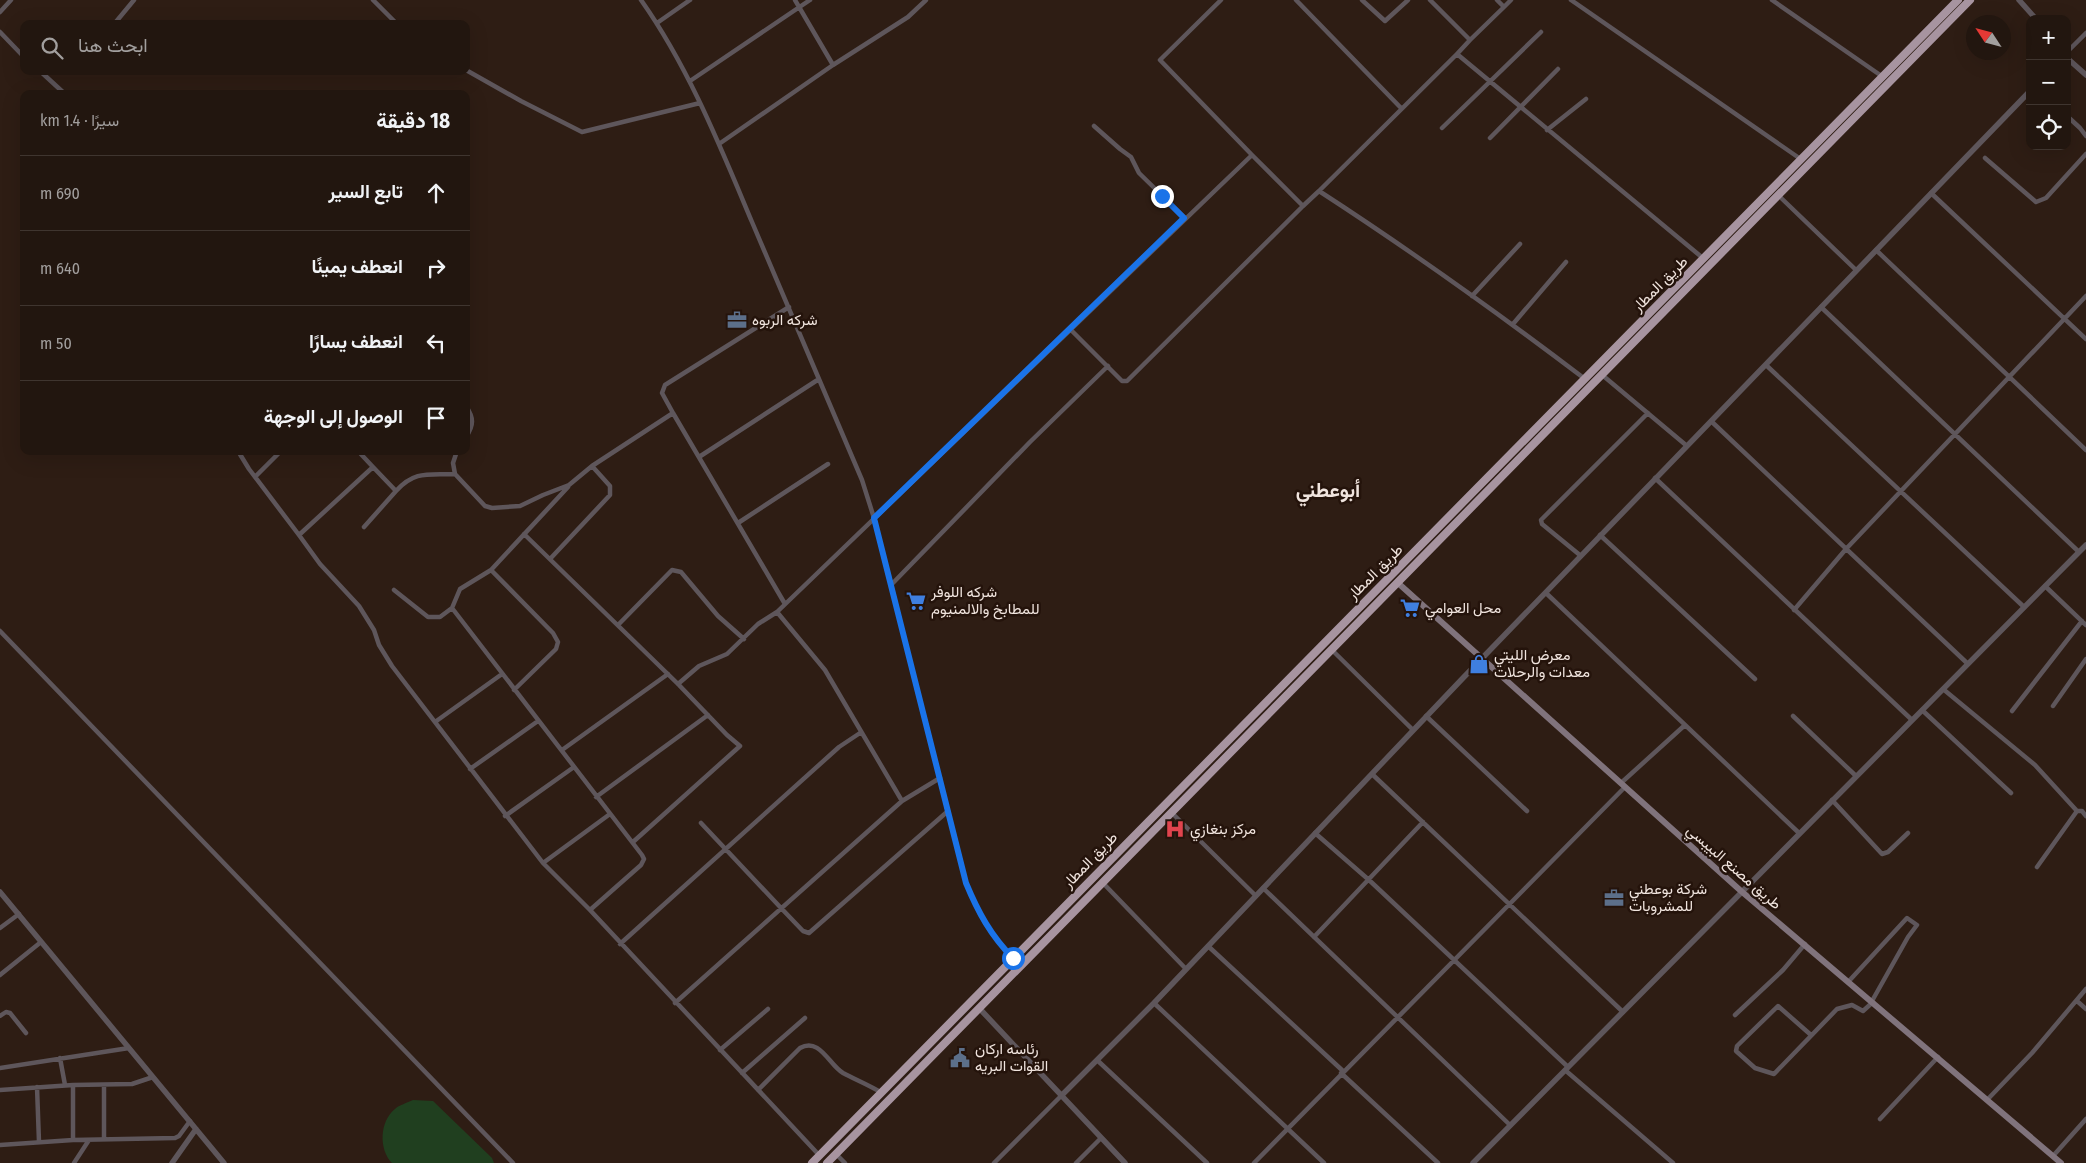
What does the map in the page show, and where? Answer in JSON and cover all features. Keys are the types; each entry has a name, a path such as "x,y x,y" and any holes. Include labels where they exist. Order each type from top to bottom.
{"highway":[{"name":"طريق المطار","path":"827,1163 1171,812 1398,584 1461,516 1545,433 1802,160 1958,0"},
{"name":"طريق المطار","path":"812,1163 1704,258 1778,195 1970,0"},
{"path":"1537,427 1545,433"}],"main road":[{"name":"طريق مصنع البيبسي","path":"1398,584 1742,891 1873,1001 2060,1163"}],"street":[{"path":"0,12 11,0"},
{"path":"117,20 134,0"},
{"path":"373,0 394,20"},
{"path":"641,0 657,23 690,81 719,144 862,480 874,518 957,850 971,896 996,940 1013,958"},
{"path":"657,23 690,0"},
{"path":"795,0 833,65"},
{"path":"690,81 810,0"},
{"path":"719,144 833,65 908,17 926,0"},
{"path":"1221,0 1160,60 1303,206"},
{"path":"1296,0 1402,108"},
{"path":"1362,0 1385,21 1408,0"},
{"path":"1430,0 1470,40"},
{"path":"1497,0 1504,7"},
{"path":"1070,329 1122,381 1127,381 1511,0"},
{"path":"1571,0 1802,160"},
{"path":"1772,0 1883,77"},
{"path":"2019,0 2032,15"},
{"path":"0,32 20,53"},
{"path":"1442,128 1542,32"},
{"path":"2073,46 2086,33"},
{"path":"1457,54 1520,108 1704,258"},
{"path":"2069,60 2086,75"},
{"path":"1490,138 1558,69"},
{"path":"470,72 582,132 700,103"},
{"path":"44,75 61,90"},
{"path":"994,1163 1154,1003 1426,716 2026,95"},
{"path":"1548,130 1586,99"},
{"path":"2071,120 2086,136"},
{"path":"1094,126 1131,157 1139,173 1184,218"},
{"path":"1985,158 2036,202 2046,198 2086,154"},
{"path":"678,684 708,661 727,654 758,624 785,604 1184,218 1252,155"},
{"path":"1319,191 1399,242 1585,380"},
{"path":"1931,193 2086,339"},
{"path":"1778,195 1856,270"},
{"path":"1472,296 1520,244"},
{"path":"1876,250 2086,450"},
{"path":"1512,324 1566,262"},
{"path":"1794,610 1846,548 2086,296"},
{"path":"785,604 662,393 665,385 789,307"},
{"path":"1821,307 2079,552"},
{"path":"1766,365 2024,607"},
{"path":"891,585 1030,442 1108,366"},
{"path":"1601,374 1687,446"},
{"path":"699,457 819,379"},
{"path":"470,413 473,424 470,430"},
{"path":"394,590 428,617 440,617 452,608 460,589 491,570 570,485 592,466 673,413"},
{"path":"1581,556 1544,525 1541,520 1648,413"},
{"path":"1711,421 1968,664"},
{"path":"242,455 255,477 320,564 359,606 374,630 379,645 392,666 505,816 543,863 590,910 819,1155"},
{"path":"255,477 277,455"},
{"path":"362,455 396,491"},
{"path":"456,455 453,463 455,474 485,506 492,508 520,506 570,485"},
{"path":"738,523 828,464"},
{"path":"550,559 610,495 610,486 592,466"},
{"path":"299,536 373,467"},
{"path":"364,527 409,478 455,474"},
{"path":"1655,478 1912,720"},
{"path":"524,534 740,746 633,842"},
{"path":"1600,535 1755,679"},
{"path":"1473,1163 2086,545"},
{"path":"491,570 554,633 558,642 556,649 514,690"},
{"path":"618,625 672,570 677,570 681,572 718,616 744,639"},
{"path":"2012,711 2084,623 2046,586"},
{"path":"1546,593 1800,833"},
{"path":"452,608 642,855 643,862 590,910"},
{"path":"776,612 825,670 860,733 902,801"},
{"path":"0,631 513,1163"},
{"path":"1332,650 1413,730"},
{"path":"2053,706 2086,659"},
{"path":"435,722 502,674"},
{"path":"562,750 668,674"},
{"path":"1943,689 2034,765 2077,811 2082,811 2086,816"},
{"path":"1922,710 2011,793"},
{"path":"596,797 708,715"},
{"path":"1426,716 1526,811"},
{"path":"1793,716 1856,776"},
{"path":"470,769 538,721"},
{"path":"1254,1163 1623,785 1685,725"},
{"path":"620,944 839,747 860,733"},
{"path":"505,816 574,768"},
{"path":"1372,774 1623,1012"},
{"path":"675,1003 902,801 940,778"},
{"path":"1832,800 1882,854 1888,852 1908,833"},
{"path":"701,822 781,908 804,931 809,933 948,811"},
{"path":"2037,867 2077,811"},
{"path":"1171,812 1256,896"},
{"path":"543,863 610,814"},
{"path":"1314,938 1423,822"},
{"path":"1315,833 1369,880 1567,1069 1673,1163"},
{"path":"1102,882 1186,968"},
{"path":"1263,888 1510,1125"},
{"path":"0,892 224,1163"},
{"path":"0,928 19,914"},
{"path":"1811,1035 1778,1006 1737,1046 1736,1051 1752,1065 1772,1074 1840,1007 1852,1005 1863,1011 1873,1001 1908,937 1917,925 1907,918 1849,981"},
{"path":"0,975 41,942"},
{"path":"1735,1015 1784,970 1805,944"},
{"path":"1208,946 1438,1163"},
{"path":"1987,1100 2032,1053 2086,989"},
{"path":"2077,1001 2086,1009"},
{"path":"1154,1003 1324,1163"},
{"path":"979,1008 1125,1163"},
{"path":"720,1050 768,1009"},
{"path":"0,1016 6,1012 10,1013 26,1033"},
{"path":"742,1073 805,1018"},
{"path":"758,1090 800,1048 807,1045 820,1049 842,1072 882,1093"},
{"path":"0,1068 129,1048"},
{"path":"1880,1119 1938,1057"},
{"path":"60,1058 65,1085"},
{"path":"1097,1060 1207,1163"},
{"path":"0,1090 65,1085 132,1084 153,1077"},
{"path":"73,1085 73,1140"},
{"path":"104,1085 104,1140"},
{"path":"37,1087 39,1142"},
{"path":"2052,1156 2086,1119"},
{"path":"0,1145 73,1140 175,1138 179,1136 190,1121"},
{"path":"172,1163 196,1129"},
{"path":"1077,1163 1101,1138"},
{"path":"74,1163 89,1140"},
{"path":"836,1154 845,1163"}],"green space":[{"path":"413,1100 433,1101 492,1158 494,1163 392,1163 383,1144 386,1121 397,1108"}],"place":[{"name":"شركه الربوه","path":"737,320"},
{"name":"شركه اللوفر للمطابخ والالمنيوم","path":"916,601"},
{"name":"محل العوامي","path":"1410,608"},
{"name":"معرض الليتي معدات والرحلات","path":"1479,664"},
{"name":"مركز بنغازي","path":"1175,829"},
{"name":"شركة بوعطني للمشروبات","path":"1614,898"},
{"name":"رئاسه اركان القوات البريه","path":"960,1058"}],"district":[{"name":"أبوعطني","path":"1328,490"}],"route":[{"path":"1013,958 989,930 966,883 874,518 1184,218 1162,196"}]}
